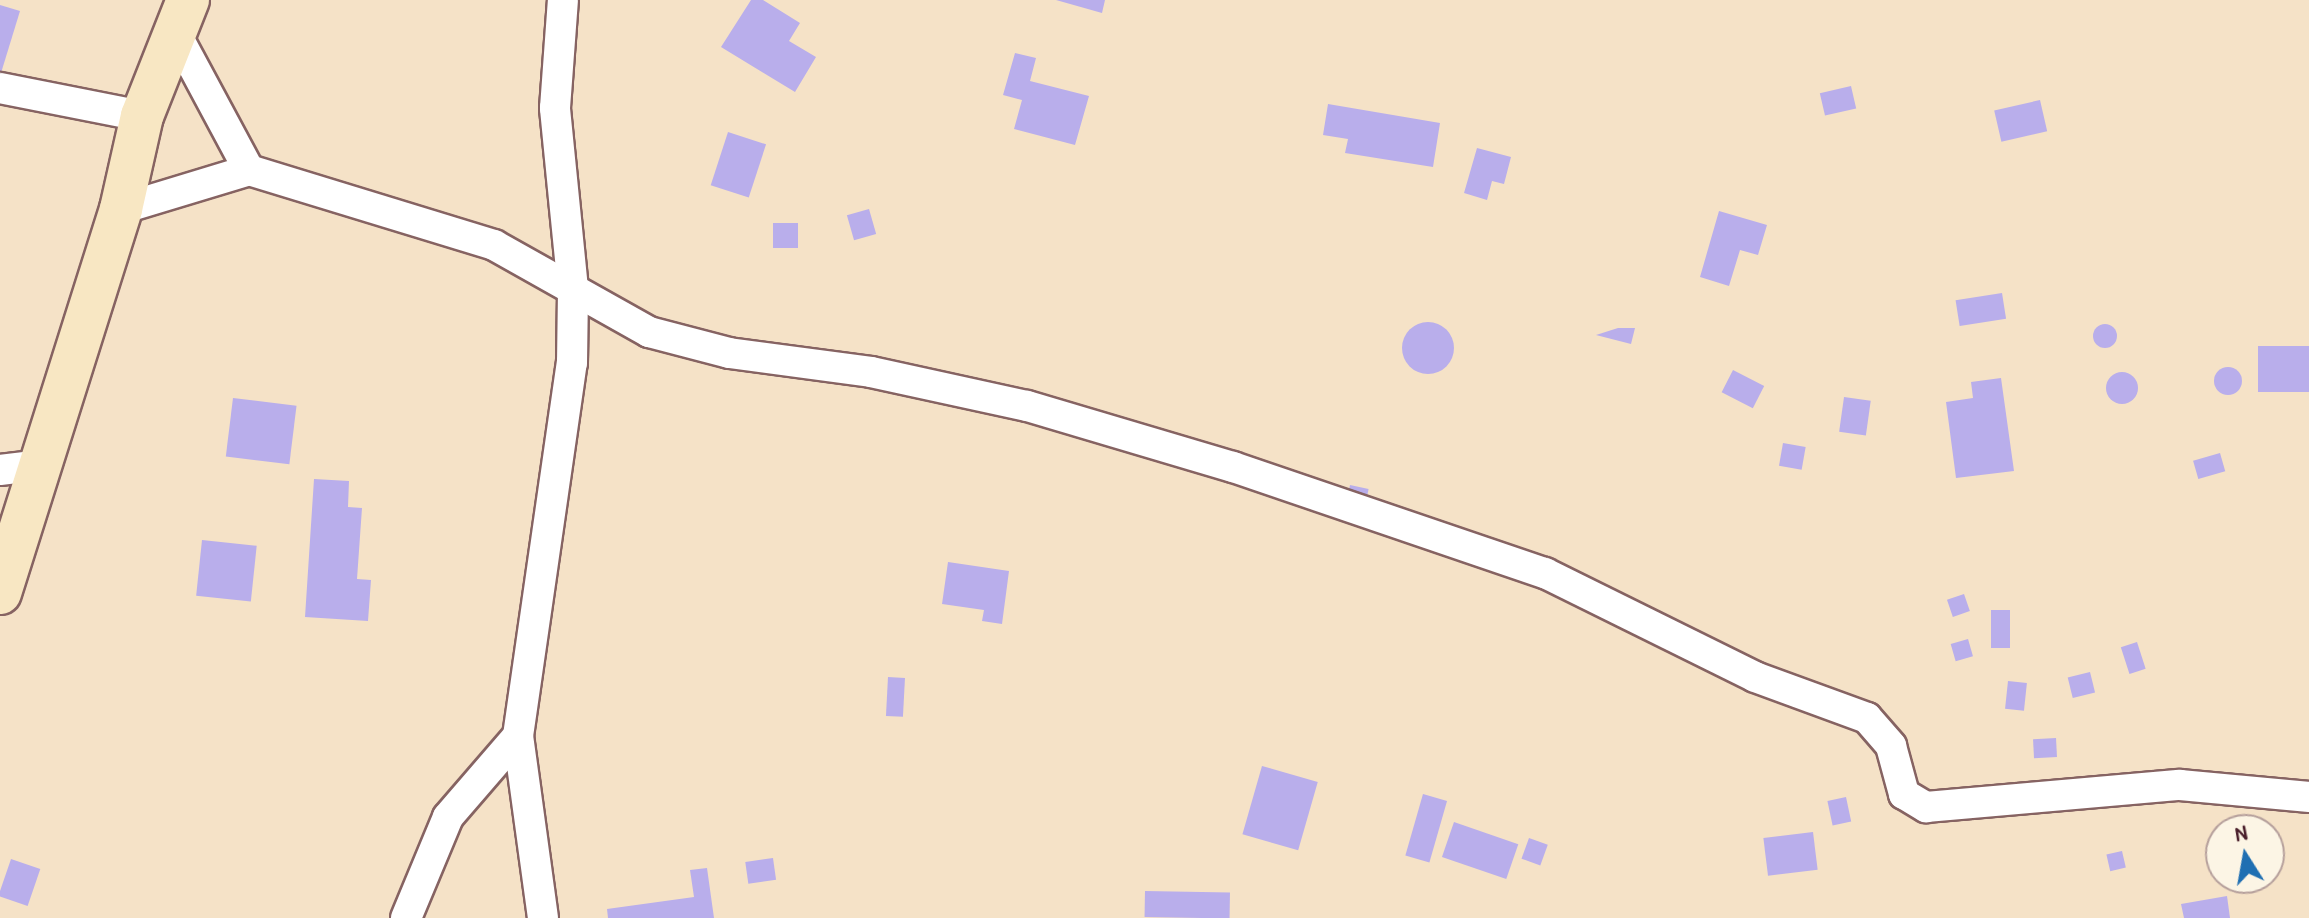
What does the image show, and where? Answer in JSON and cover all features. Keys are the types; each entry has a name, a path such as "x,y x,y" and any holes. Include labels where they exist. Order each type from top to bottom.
{"street":[{"path":"543,918 518,736 552,525 572,363 573,289 555,108 563,0"},
{"path":"183,18 249,170"},
{"path":"0,593 20,468 121,209 142,116 183,18"},
{"path":"0,88 142,116"},
{"path":"121,209 249,170 494,245 649,332 729,353 871,372 1027,406 1233,467 1545,573 1755,677 1867,718 1891,746 1904,794 1926,807 2180,785 2309,797"},
{"path":"406,918 448,817 518,736"}],"building":[{"path":"751,0 763,0 800,23 789,41 816,57 795,92 721,47"},
{"path":"1056,0 1105,0 1102,13"},
{"path":"0,5 20,11 1,73 0,73"},
{"path":"1015,53 1036,58 1030,81 1089,96 1075,145 1014,129 1022,100 1003,95"},
{"path":"1851,86 1856,108 1825,116 1820,93"},
{"path":"2040,100 2047,131 2001,142 1994,111"},
{"path":"1328,104 1440,123 1433,167 1345,153 1348,139 1323,135"},
{"path":"728,132 766,144 749,198 711,185"},
{"path":"1477,148 1511,157 1504,184 1492,181 1487,200 1464,193"},
{"path":"869,209 876,234 854,240 847,215"},
{"path":"1719,211 1767,225 1758,255 1740,250 1729,286 1700,277"},
{"path":"773,223 798,223 798,248 773,248"},
{"path":"2002,293 2006,319 1960,326 1956,300"},
{"path":"1428,322 1446,330 1454,348 1446,366 1428,374 1410,366 1402,348 1410,330"},
{"path":"2105,324 2114,327 2117,336 2114,345 2105,348 2096,345 2093,336 2096,327"},
{"path":"1618,328 1635,328 1631,344 1596,335"},
{"path":"2258,346 2309,346 2309,392 2258,392"},
{"path":"2228,367 2238,371 2242,381 2238,391 2228,395 2218,391 2214,381 2218,371"},
{"path":"1733,370 1764,386 1753,408 1722,392"},
{"path":"2122,372 2133,377 2138,388 2133,399 2122,404 2111,399 2106,388 2111,377"},
{"path":"2001,378 2014,471 1956,478 1946,402 1973,398 1971,382"},
{"path":"1844,397 1871,401 1866,435 1839,432"},
{"path":"233,398 297,406 289,464 226,457"},
{"path":"1783,443 1806,447 1802,470 1779,466"},
{"path":"2220,453 2225,471 2198,479 2193,461"},
{"path":"314,479 349,481 348,507 362,508 357,579 371,580 368,621 305,617"},
{"path":"1350,485 1369,489 1366,502 1347,498"},
{"path":"202,540 257,546 251,601 196,596"},
{"path":"948,562 1009,571 1002,624 982,621 984,610 942,604"},
{"path":"1964,594 1970,611 1953,617 1947,600"},
{"path":"1991,610 2010,610 2010,648 1991,648"},
{"path":"1968,639 1973,656 1956,661 1951,644"},
{"path":"2137,642 2146,669 2129,674 2121,647"},
{"path":"2090,672 2095,692 2073,698 2068,678"},
{"path":"888,677 905,678 903,717 886,716"},
{"path":"2008,681 2027,683 2024,711 2005,709"},
{"path":"2056,738 2057,757 2034,758 2033,739"},
{"path":"1262,766 1318,782 1298,850 1242,834"},
{"path":"1423,794 1447,801 1429,862 1405,856"},
{"path":"1846,797 1851,821 1833,825 1827,801"},
{"path":"1454,822 1518,844 1506,879 1442,857"},
{"path":"1813,832 1818,870 1768,876 1763,838"},
{"path":"1529,838 1548,845 1540,866 1521,859"},
{"path":"2122,851 2126,868 2110,871 2106,855"},
{"path":"773,858 776,880 748,884 745,862"},
{"path":"11,859 40,869 28,906 0,896"},
{"path":"707,868 714,918 608,918 607,909 694,897 690,870"},
{"path":"1145,891 1230,892 1230,918 1145,917"},
{"path":"2227,896 2230,918 2184,918 2181,904"}]}
